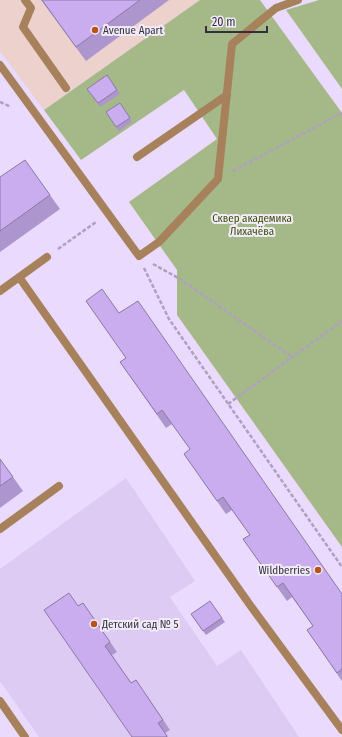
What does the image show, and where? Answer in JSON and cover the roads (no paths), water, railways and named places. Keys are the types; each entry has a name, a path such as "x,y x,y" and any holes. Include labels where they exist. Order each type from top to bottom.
{"lane":[{"path":"25,0 31,8 23,27 66,88"},
{"path":"0,65 139,256 159,242 218,179 232,44 276,8 298,0"},
{"path":"137,157 227,94"},
{"path":"0,291 47,257"},
{"path":"19,277 250,605 342,730"},
{"path":"0,529 59,486"},
{"path":"0,701 24,737"}],"place":[{"name":"Avenue Apart","path":"95,30"},
{"name":"Wildberries","path":"318,570"},
{"name":"Детский сад № 5","path":"94,624"}],"park label":[{"name":"Сквер академика Лихачёва","path":"252,224"}]}
